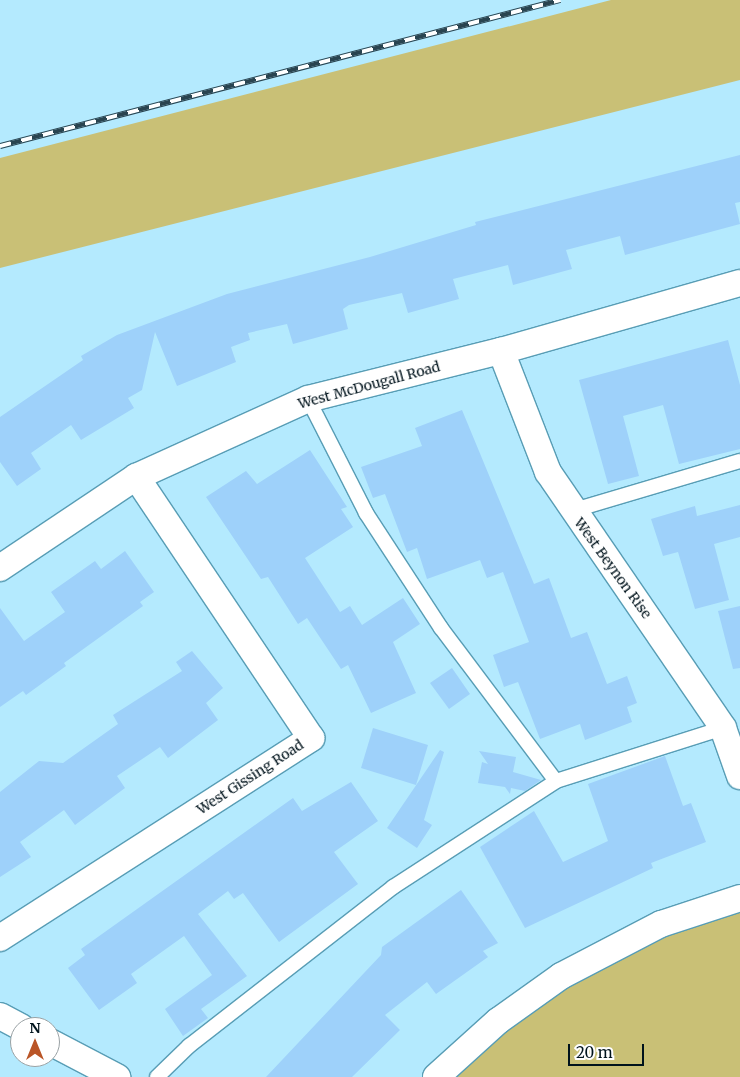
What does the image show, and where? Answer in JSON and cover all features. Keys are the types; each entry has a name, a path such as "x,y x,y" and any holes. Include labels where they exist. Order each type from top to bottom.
{"street":[{"name":"West McDougall Road","path":"0,568 136,477 308,399 501,351 740,283"},
{"name":"West Beynon Rise","path":"501,351 548,472 571,510 723,728 740,776"},
{"name":"West Gissing Road","path":"0,938 311,738 136,477"},
{"path":"436,1077 498,1021 561,976 661,924 740,898"},
{"path":"60,1047 117,1077"}],"lane":[{"path":"308,399 366,513 441,628 556,781"},
{"path":"571,510 740,462"},
{"path":"157,1077 188,1046 393,886 556,781 723,728"}],"shaded area":[{"path":"611,0 740,0 740,80 0,268 0,158"},
{"path":"740,898 740,1077 436,1077 498,1021"}],"building":[{"path":"740,155 740,202 735,203 740,224 625,255 620,236 566,250 572,269 513,285 508,265 453,279 459,299 408,313 402,293 349,305 343,309 348,329 293,344 287,324 248,333 250,340 231,347 236,362 177,386 155,332 142,390 128,398 134,408 81,440 71,425 31,453 41,469 17,486 0,462 0,417 83,360 81,356 117,335 227,294 370,257 476,225 475,222"},
{"path":"728,340 740,385 740,449 679,464 663,405 623,416 639,476 608,484 579,380"},
{"path":"462,410 534,584 549,578 571,638 587,632 607,684 627,676 637,703 627,707 632,722 585,740 580,724 540,739 518,682 504,687 493,655 529,642 503,572 487,578 480,560 427,579 417,548 407,552 385,494 373,498 361,467 422,446 415,428"},
{"path":"310,450 347,507 341,509 353,527 305,558 340,612 350,606 362,625 403,598 420,624 393,642 416,693 371,713 348,665 341,669 307,618 298,624 268,577 261,579 206,497 246,471 257,484"},
{"path":"740,505 740,537 714,544 729,600 695,609 678,552 663,556 651,519 695,506 697,516"},
{"path":"125,551 154,592 140,602 143,606 64,663 66,666 26,695 23,691 0,707 0,608 24,641 65,612 51,592 95,561 101,569"},
{"path":"740,606 740,668 733,669 718,611"},
{"path":"192,651 223,688 206,703 218,720 168,758 160,747 117,776 125,788 75,825 64,810 20,842 31,857 0,877 0,792 39,761 63,763 118,724 113,715 182,671 176,662"},
{"path":"452,668 470,694 449,709 430,683"},
{"path":"373,728 428,745 416,785 361,768"},
{"path":"440,750 444,752 424,820 432,825 417,848 387,828"},
{"path":"479,751 516,757 513,772 541,780 525,791 511,788 510,794 505,787 478,783 482,762 488,764"},
{"path":"665,756 683,806 691,803 706,842 651,863 653,868 525,928 480,847 534,811 563,862 608,841 588,784"},
{"path":"351,782 378,821 334,852 358,884 279,942 243,893 234,899 228,891 198,914 247,976 201,1009 208,1018 183,1036 165,1009 212,975 184,936 131,974 137,983 99,1010 68,968 85,955 81,949 293,798 302,811"},
{"path":"461,890 498,943 483,951 488,957 436,994 427,982 385,1015 400,1030 352,1077 266,1077 381,955 382,947"}],"railway":[{"path":"0,146 560,0"}]}
